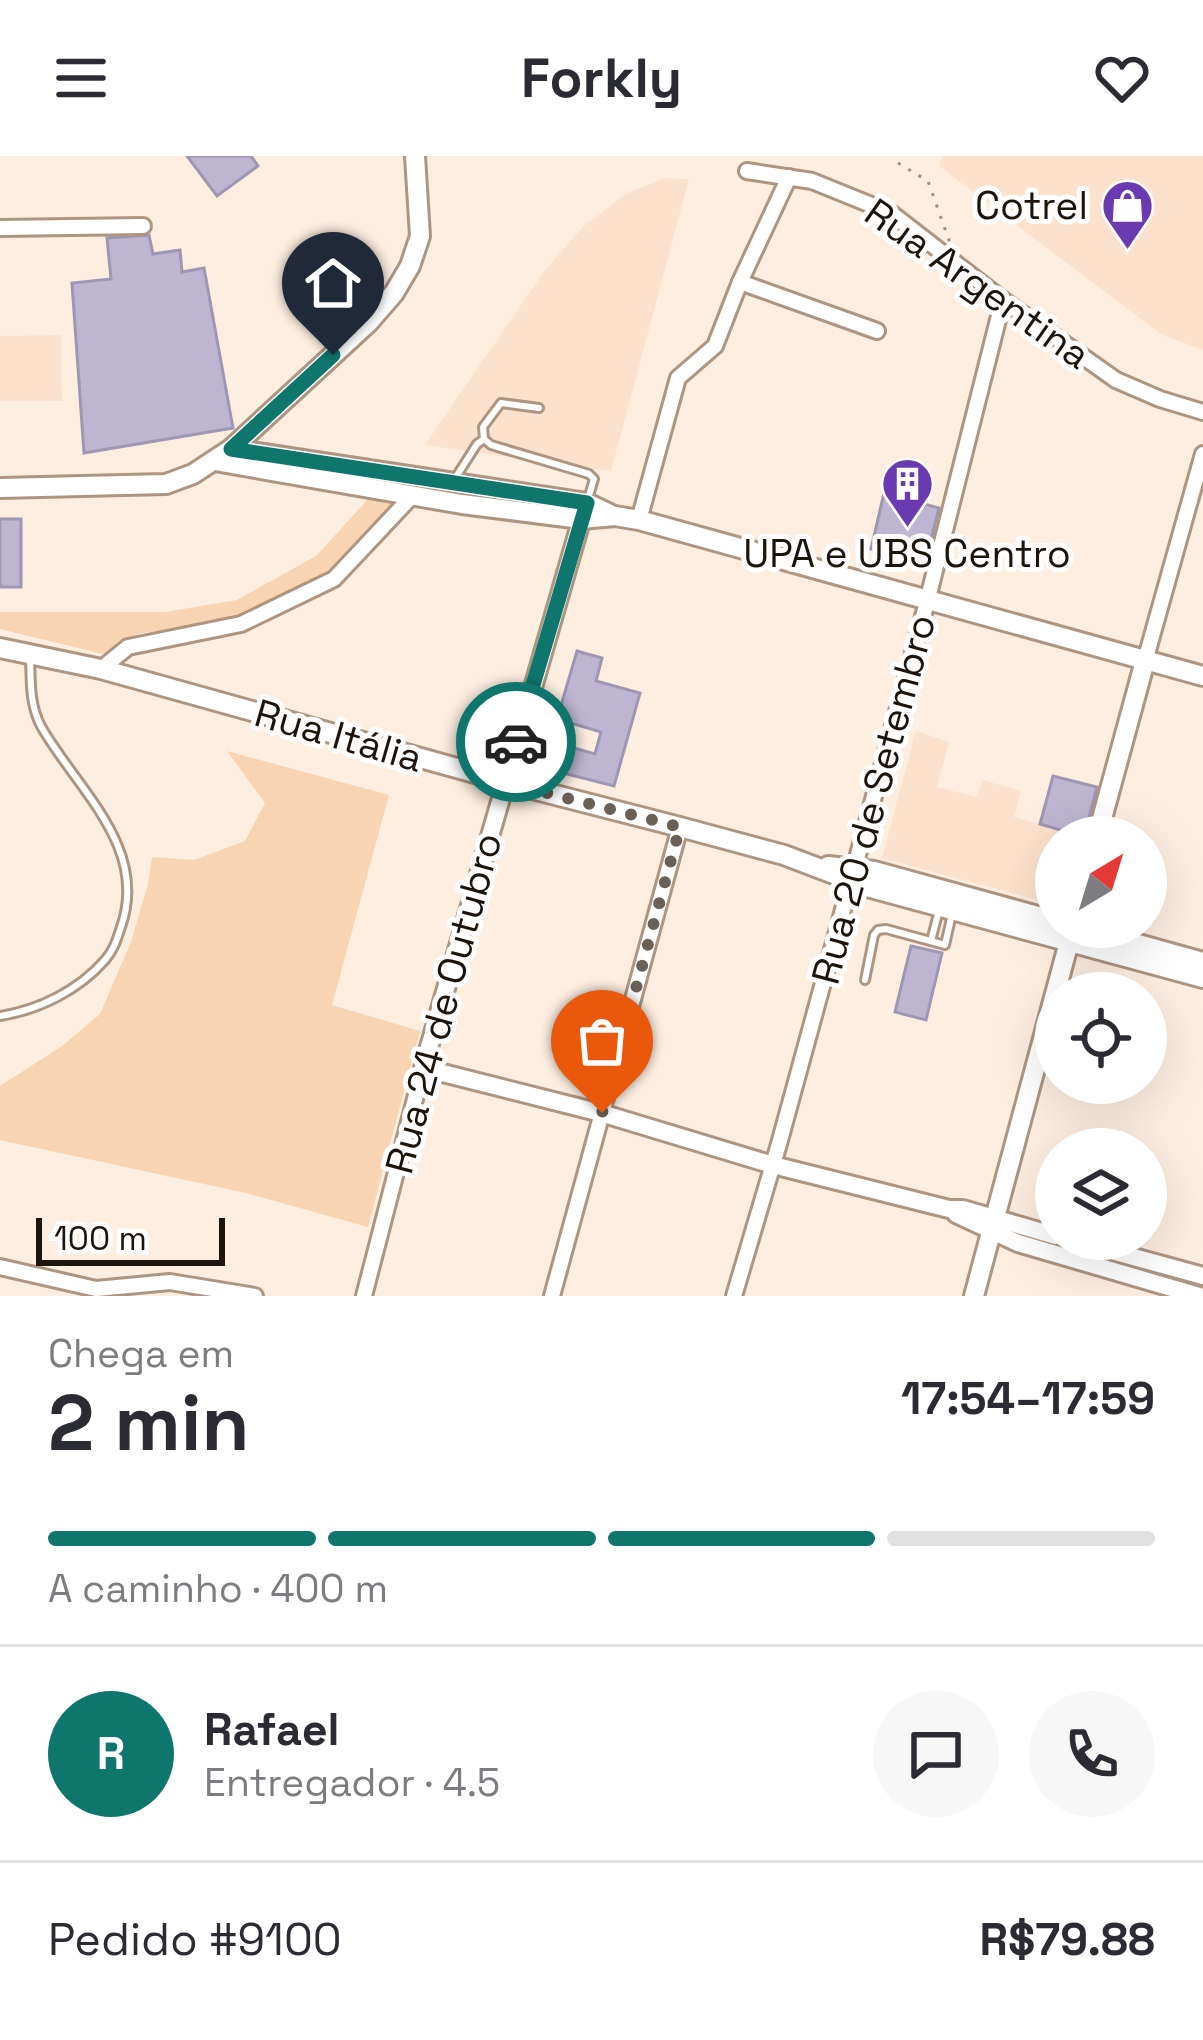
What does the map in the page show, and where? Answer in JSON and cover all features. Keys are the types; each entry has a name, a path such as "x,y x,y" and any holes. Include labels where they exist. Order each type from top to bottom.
{"main road":[{"path":"0,488 166,484 223,455 368,323 394,293 420,236 415,156"},
{"path":"223,455 639,520 1203,676"},
{"path":"223,455 412,496 459,494"},
{"name":"Rua Itália","path":"0,648 101,669 816,866 1035,916"},
{"path":"1103,816 1145,661"},
{"name":"Rua Itália","path":"852,874 946,908 1035,925"},
{"path":"974,1296 1069,948"},
{"name":"Rua Itália","path":"1118,948 1203,978"},
{"name":"Rua Itália","path":"1142,948 1203,962"}],"street":[{"name":"Rua Argentina","path":"747,171 836,188 891,213 1116,380 1203,412"},
{"path":"639,520 678,379 715,346 789,177"},
{"path":"0,228 143,226"},
{"path":"740,282 877,331"},
{"name":"Rua 20 de Setembro","path":"734,1296 927,602 1003,300"},
{"path":"1145,661 1203,454"},
{"path":"101,669 128,647 241,623 334,579 412,496"},
{"name":"Rua 24 de Outubro","path":"364,1296 423,1068 584,511"},
{"path":"552,1296 680,827"},
{"path":"423,1068 602,1113 773,1165 963,1209 993,1226 1124,1265 1203,1276"},
{"path":"993,1226 1035,1233"},
{"path":"1113,1260 1199,1296"},
{"path":"0,1267 96,1288 170,1282 255,1296"}],"lane":[{"path":"459,494 457,473 484,439 483,427 501,403 539,408"},
{"path":"484,439 589,474 593,488 584,511"},
{"path":"0,1016 26,1012 92,975 113,951 129,906 126,868 108,821 41,726 31,699 30,655"},
{"path":"932,941 946,908"},
{"path":"865,980 878,930 945,945 946,908"}],"path":[{"path":"898,163 928,181 956,261"}],"shaded area":[{"name":"Cotrel","path":"943,156 1203,156 1203,350 1162,335 939,166"},
{"path":"664,178 689,179 611,471 425,445 545,270 584,226 626,194"},
{"path":"61,335 62,401 0,401 0,336"},
{"path":"371,496 391,507 336,569 245,617 137,634 111,656 0,629 0,612 165,612 237,600 316,556"},
{"path":"916,731 949,742 937,787 976,797 983,780 1021,791 1014,817 1035,823 1035,899 882,858"},
{"path":"227,751 389,795 332,1005 420,1031 368,1227 246,1193 0,1140 0,1086 62,1046 100,1014 131,942 152,857 194,860 245,841 265,803"}],"building":[{"path":"187,156 251,156 258,166 217,196"},
{"path":"149,235 153,254 180,250 182,272 204,268 233,428 84,453 72,283 111,279 107,238"},
{"name":"UPA e UBS Centro","path":"884,493 939,508 925,564 871,549"},
{"path":"0,519 21,519 21,587 0,587"},
{"path":"577,651 602,658 596,681 640,693 614,786 543,768 550,741 595,754 601,732 557,719"},
{"path":"1053,776 1097,787 1089,816 1042,816"},
{"path":"911,946 942,953 926,1020 895,1012"}],"way so far":[{"path":"516,742 504,782 680,827 602,1113"}],"place":[{"name":"Cotrel","path":"1127,251"},
{"name":"UPA e UBS Centro","path":"907,529"}],"route":[{"path":"333,355 231,449 587,503 516,742"}]}
